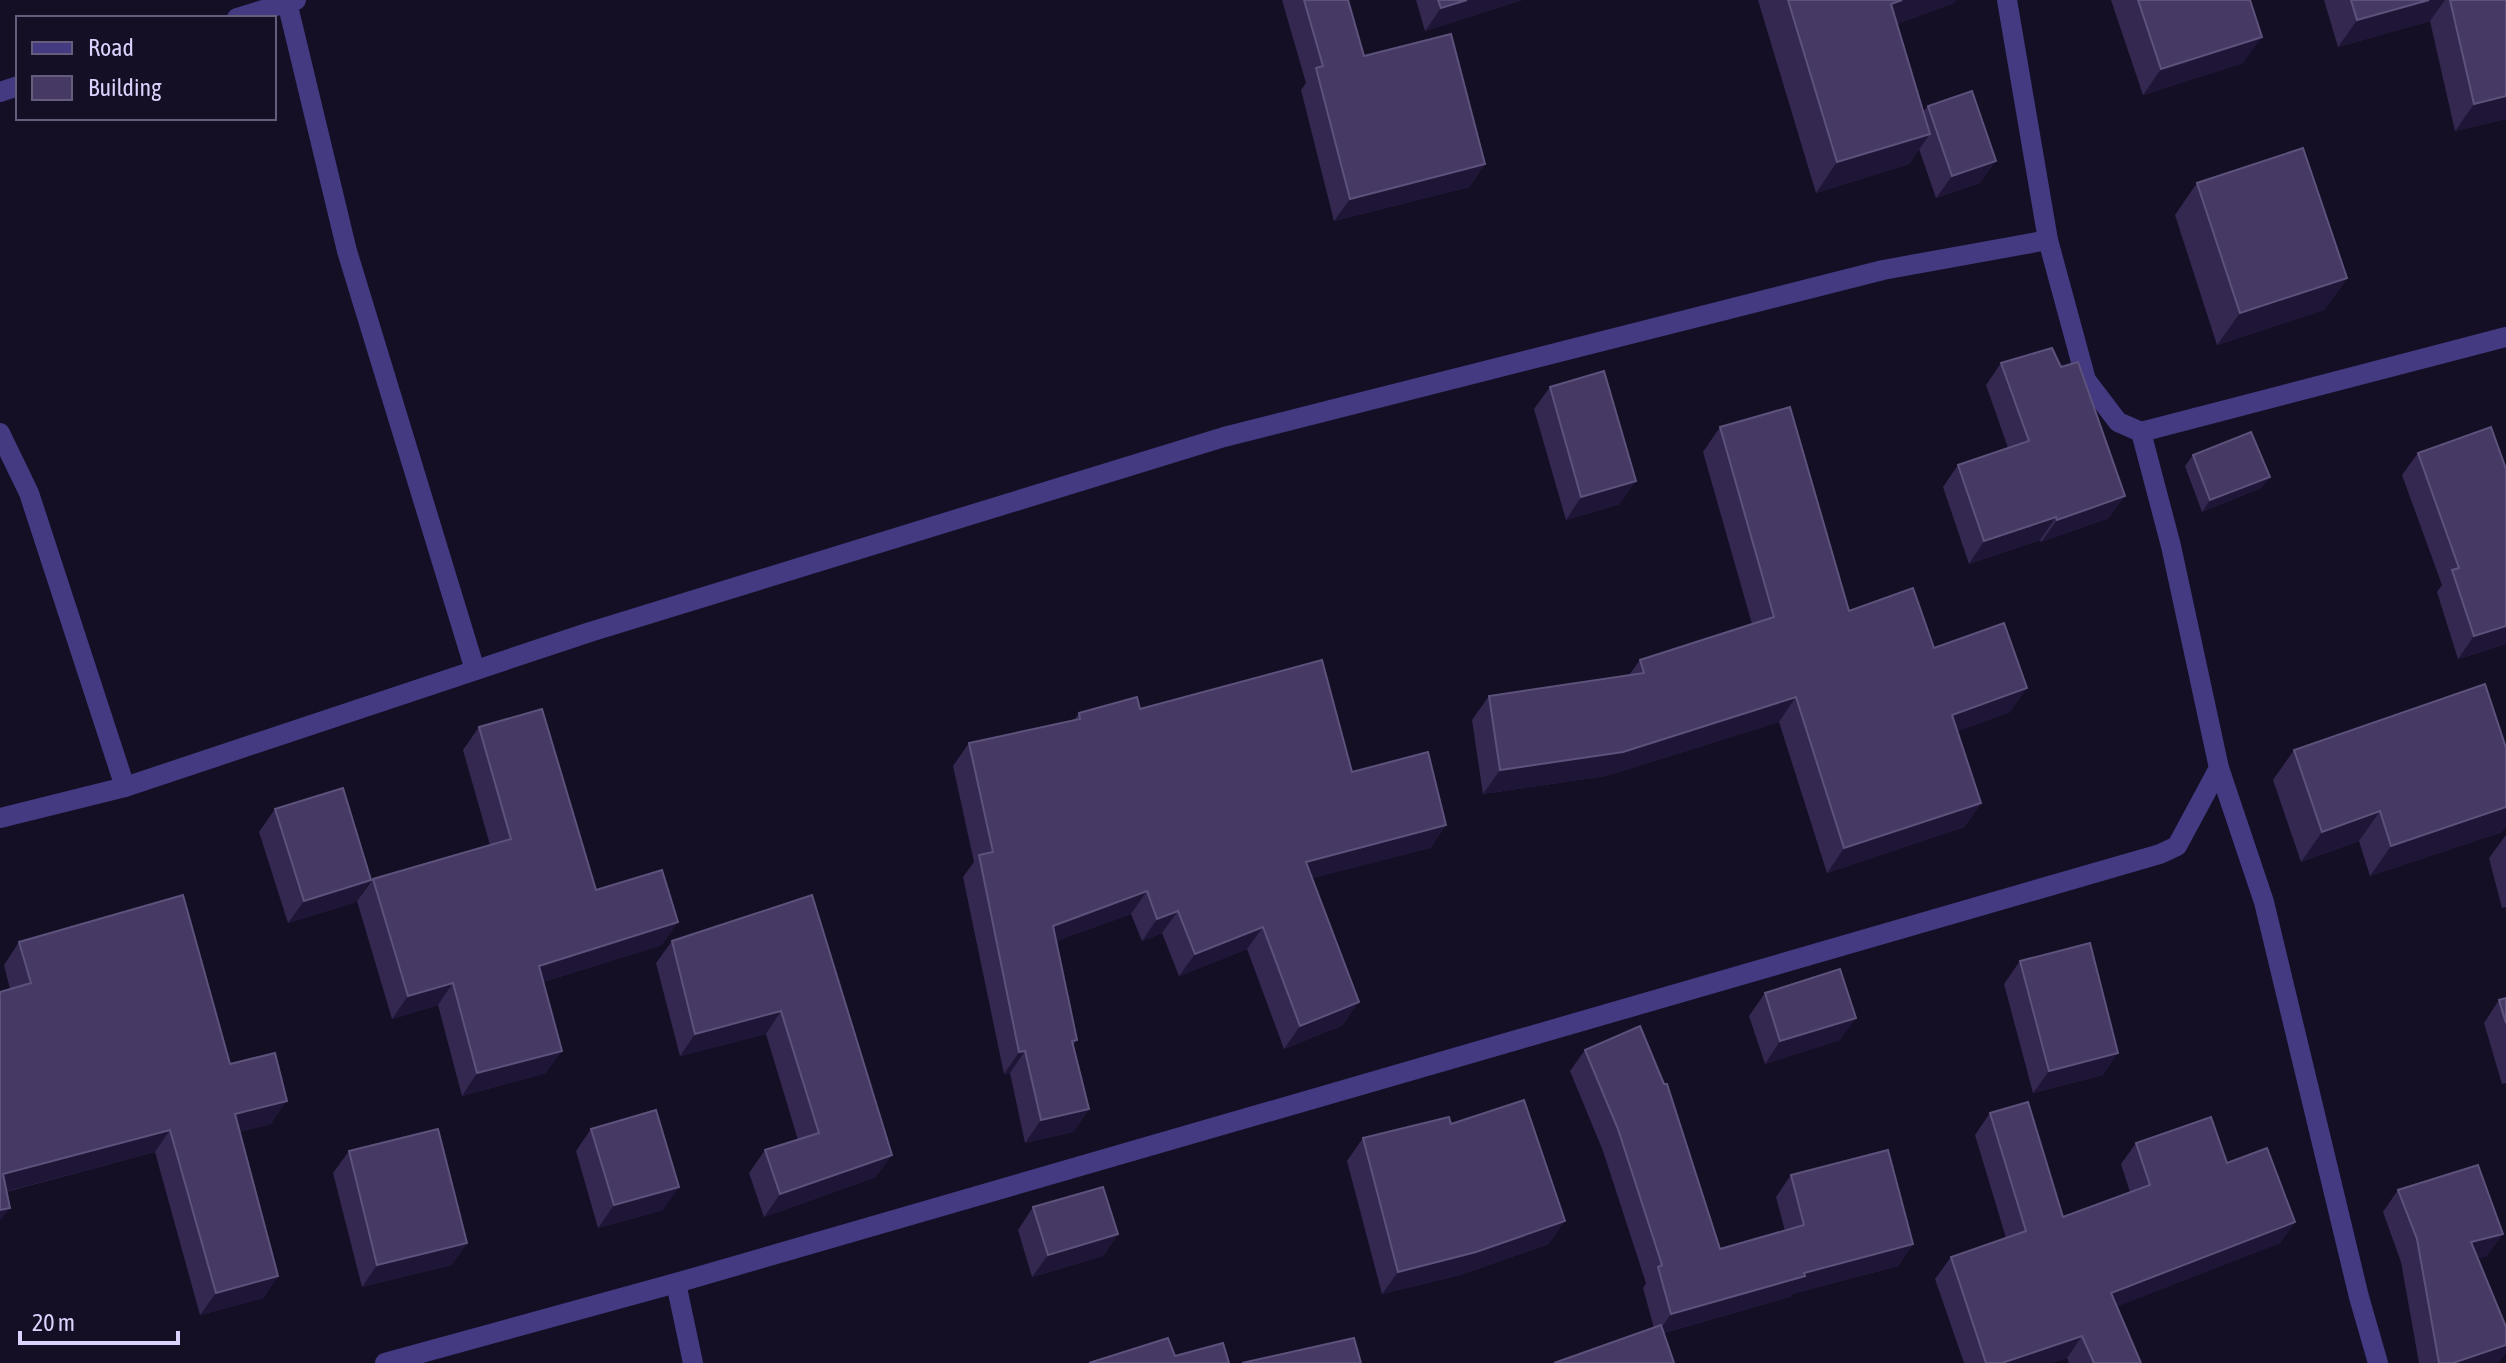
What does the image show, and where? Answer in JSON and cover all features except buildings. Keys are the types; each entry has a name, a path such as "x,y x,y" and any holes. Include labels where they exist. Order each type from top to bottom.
{"street":[{"path":"2007,0 2048,240 2086,380 2118,422 2141,432 2506,337"},
{"path":"243,16 291,1 347,251 475,670"},
{"path":"0,818 125,787 590,632 1224,437 1883,270 2048,240"},
{"path":"2141,432 2171,546 2219,768 2264,902 2378,1363"},
{"path":"0,433 29,493 125,787"},
{"path":"385,1363 676,1283 2160,854 2177,846 2219,768"},
{"path":"676,1283 693,1363"}]}
